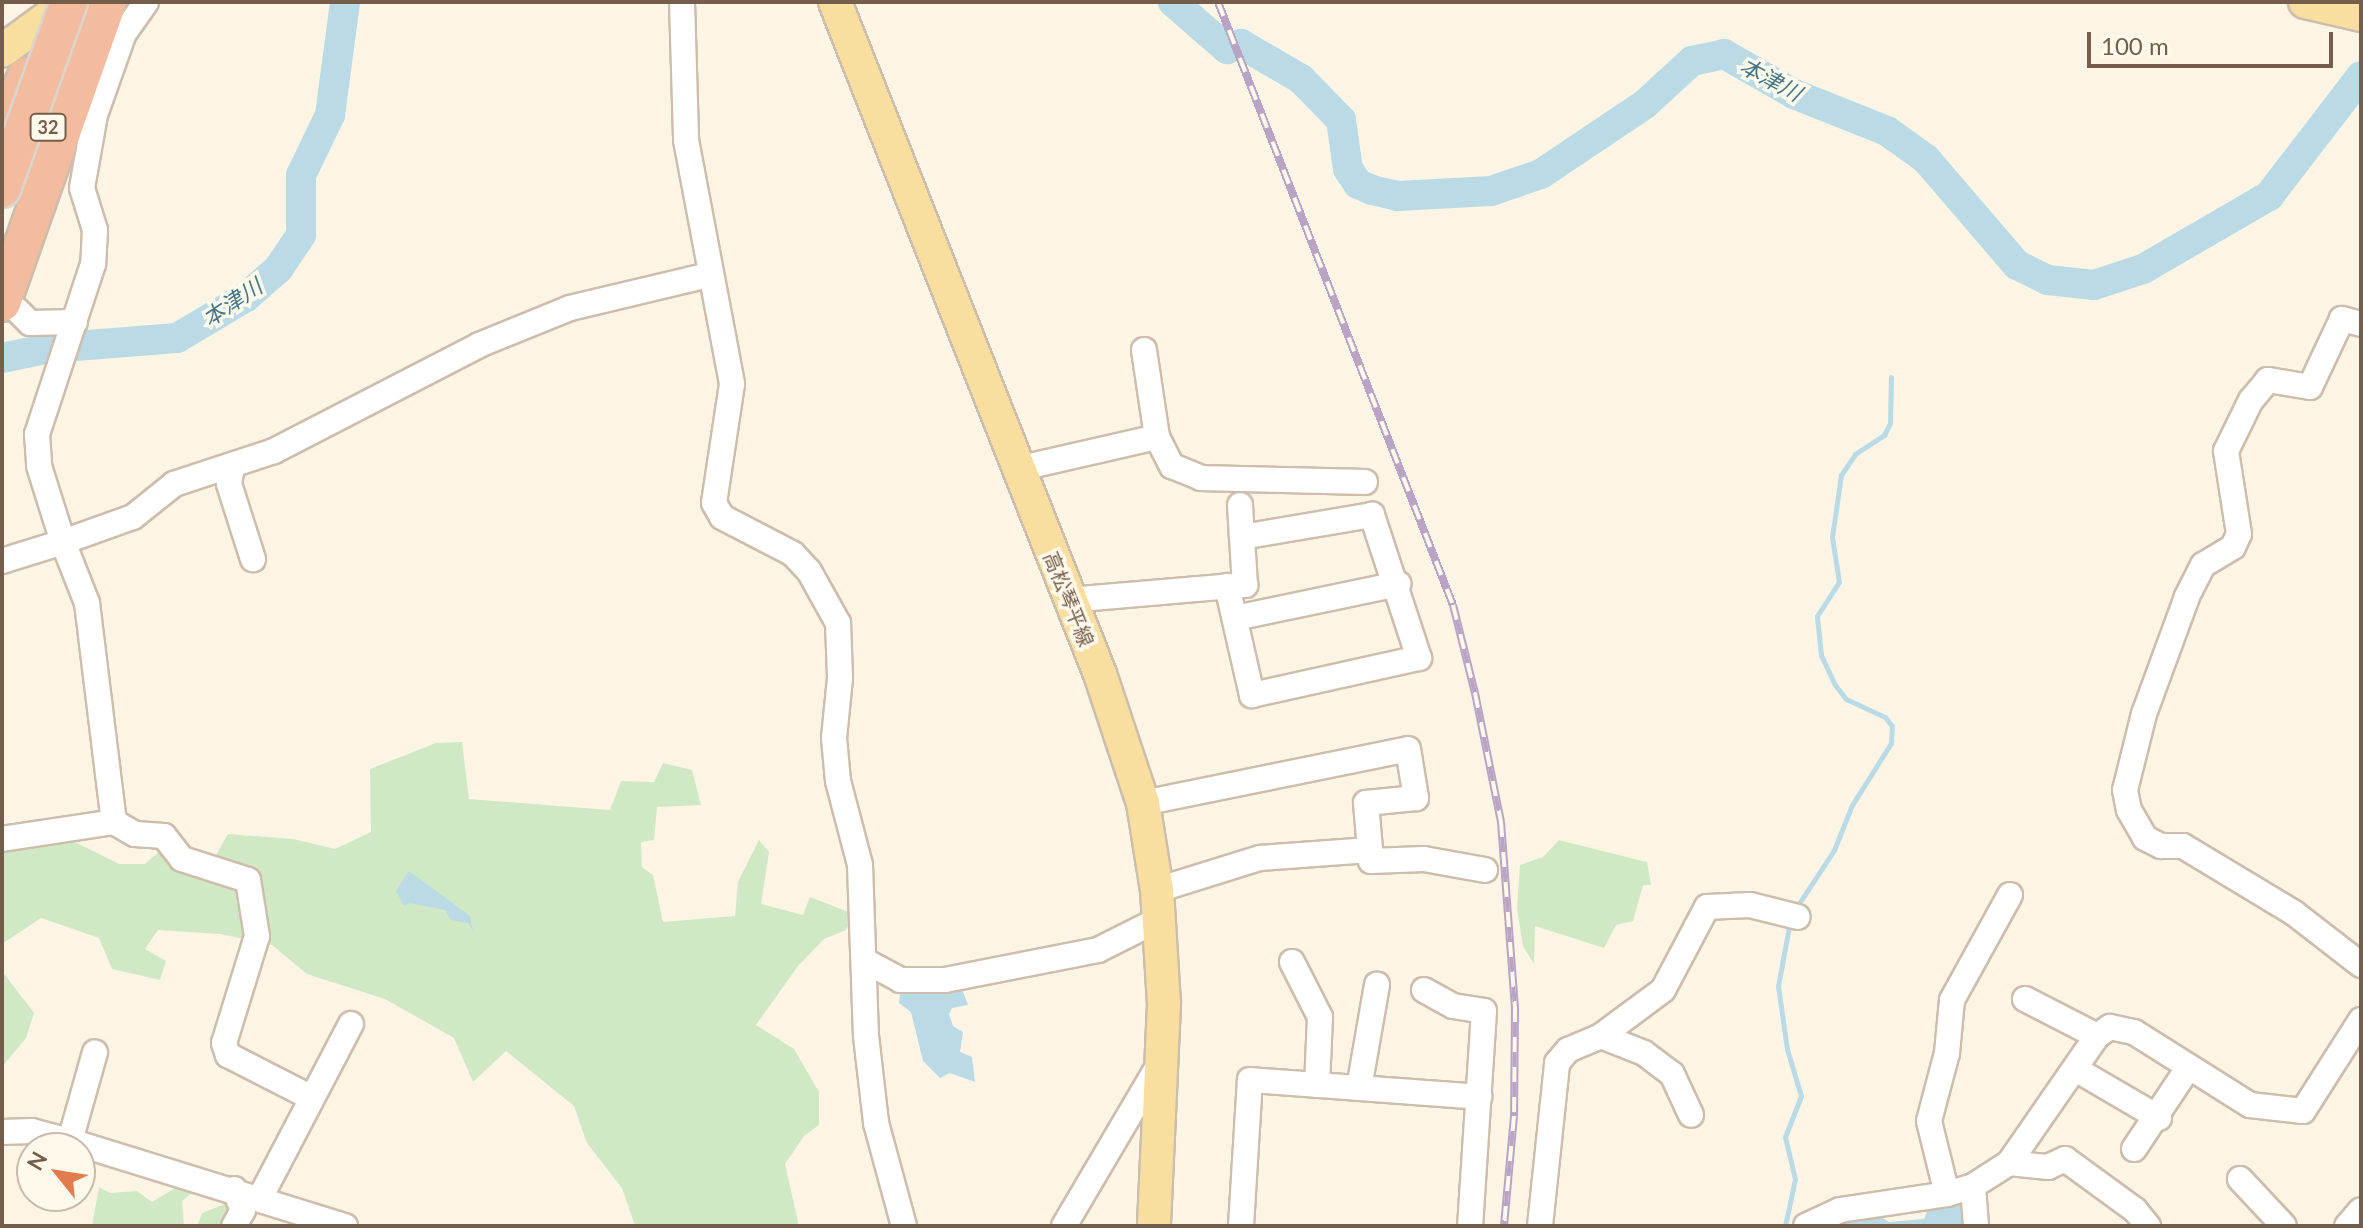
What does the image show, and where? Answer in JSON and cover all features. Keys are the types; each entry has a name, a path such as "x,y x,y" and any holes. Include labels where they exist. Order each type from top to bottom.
{"highway":[{"name":"32","path":"2,251 92,2"},
{"path":"9,307 108,2"},
{"name":"32","path":"2,189 58,6"},
{"path":"2,133 58,6"},
{"path":"2,91 6,118 2,133"}],"main road":[{"name":"高松琴平線","path":"835,2 1069,600 1143,803 1159,905 1161,1062 1154,1226"},
{"path":"2305,2 2361,15"},
{"path":"2,51 58,6"}],"street":[{"path":"114,822 87,603 63,542 39,466 37,434 93,264 95,230 82,188 95,115 124,33 146,2"},
{"path":"682,2 686,140 709,275 732,384 714,503 722,517 793,554 809,571 838,623 840,678 834,738 838,781 860,865 866,1036 876,1123 904,1226"},
{"path":"2,561 133,517 174,484 232,468 505,334 570,308 709,275"},
{"path":"9,307 30,323 74,326"},
{"path":"2361,324 2342,319 2310,387 2268,380 2239,422 2226,451 2226,470 2239,534 2233,547 2203,565 2187,597 2144,714 2125,790 2129,810 2145,838 2161,846 2183,846 2294,913 2361,965"},
{"path":"1144,350 1157,437 1172,466 1201,478 1365,482"},
{"path":"1017,469 1157,437"},
{"path":"232,468 229,484 253,559"},
{"path":"1069,600 1245,585 1240,505"},
{"path":"1227,586 1252,695 1419,658 1398,584 1372,515 1242,537"},
{"path":"1235,618 1398,584"},
{"path":"1143,803 1408,749 1416,798 1366,803 1371,861 1424,859 1485,870"},
{"path":"2,839 114,822 135,834 164,836 182,859 248,880 257,936 224,1043 228,1055 312,1098"},
{"path":"865,961 900,980 945,980 1098,950 1159,905 1260,858 1370,850"},
{"path":"1947,1194 1929,1121 1947,1053 1952,1000 2010,895"},
{"path":"1540,1226 1557,1063 1568,1050 1601,1036 1663,990 1707,907 1750,905 1794,916"},
{"path":"1292,962 1320,1017 1317,1085"},
{"path":"1359,1088 1377,985"},
{"path":"1424,990 1453,1006 1484,1011 1470,1226"},
{"path":"2025,999 2097,1036"},
{"path":"1806,1226 1840,1210 1947,1194 1973,1186 2009,1163 2077,1070 2097,1036 2110,1027 2134,1032 2250,1105 2303,1111 2361,1020"},
{"path":"261,1196 351,1024"},
{"path":"1601,1036 1644,1053 1672,1074 1691,1115"},
{"path":"73,1132 95,1052"},
{"path":"1064,1226 1161,1062"},
{"path":"2134,1149 2159,1118 2188,1068"},
{"path":"2077,1070 2159,1118"},
{"path":"1241,1226 1250,1080 1479,1097"},
{"path":"2,1132 36,1132"},
{"path":"96,1149 261,1196 345,1226"},
{"path":"2009,1163 2048,1167 2065,1159 2113,1193 2148,1226"},
{"path":"2240,1179 2284,1226"},
{"path":"1973,1186 1976,1226"},
{"path":"234,1189 243,1210 234,1226"},
{"path":"2347,1226 2361,1210"}],"green space":[{"path":"462,742 469,799 610,810 621,781 654,782 663,763 692,770 701,805 657,807 654,840 641,842 642,867 653,875 663,922 735,916 738,882 759,840 769,852 761,904 803,915 810,897 854,914 846,930 824,939 798,966 756,1025 794,1049 819,1092 819,1125 804,1136 785,1164 799,1226 635,1226 622,1188 587,1143 574,1106 506,1051 473,1082 454,1038 385,999 307,974 272,945 220,934 158,930 145,949 166,961 160,980 112,969 99,938 41,918 2,944 2,847 71,840 119,864 145,864 161,850 195,871 216,855 228,834 293,839 335,849 371,832 370,769 436,743"},
{"path":"1559,840 1647,862 1651,885 1643,885 1633,921 1616,925 1604,948 1535,926 1534,964 1523,946 1517,909 1520,865 1543,857"},
{"path":"2,971 34,1013 26,1038 2,1067"},
{"path":"185,1182 195,1190 182,1201 184,1226 92,1226 99,1187 110,1193 137,1191 152,1202"},
{"path":"225,1204 234,1220 230,1226 197,1226 202,1213"}],"water":[{"path":"409,871 470,916 473,931 468,923 451,920 445,910 410,903 404,906 396,891"},
{"path":"960,984 968,1005 952,1008 949,1014 953,1026 963,1032 960,1052 972,1057 975,1082 950,1073 940,1078 923,1061 911,1012 899,1003 900,994"},
{"path":"1962,1204 1964,1226 1817,1226 1878,1215 1889,1222 1924,1219 1928,1209"}],"waterway":[{"name":"本津川","path":"2,358 50,348 177,338 246,297 278,269 301,235 301,175 330,115 345,2"},
{"name":"本津川","path":"1173,2 1227,49 1241,44 1301,79 1341,120 1348,169 1358,184 1372,190 1398,196 1491,191 1541,174 1645,104 1692,61 1724,54 1794,94 1887,131 1926,159 2017,265 2048,280 2094,285 2143,269 2269,196 2361,76"},
{"path":"1796,908 1834,850 1852,805 1891,743 1892,726 1885,717 1846,699 1835,685 1821,655 1817,616 1839,582 1832,537 1841,475 1855,454 1884,435 1890,423 1891,377"},
{"path":"1785,1226 1795,1179 1785,1137 1801,1096 1787,1049 1778,986 1790,921"}],"railway":[{"path":"1218,2 1453,605 1475,693 1501,822 1515,1007 1514,1116 1504,1226"}]}
